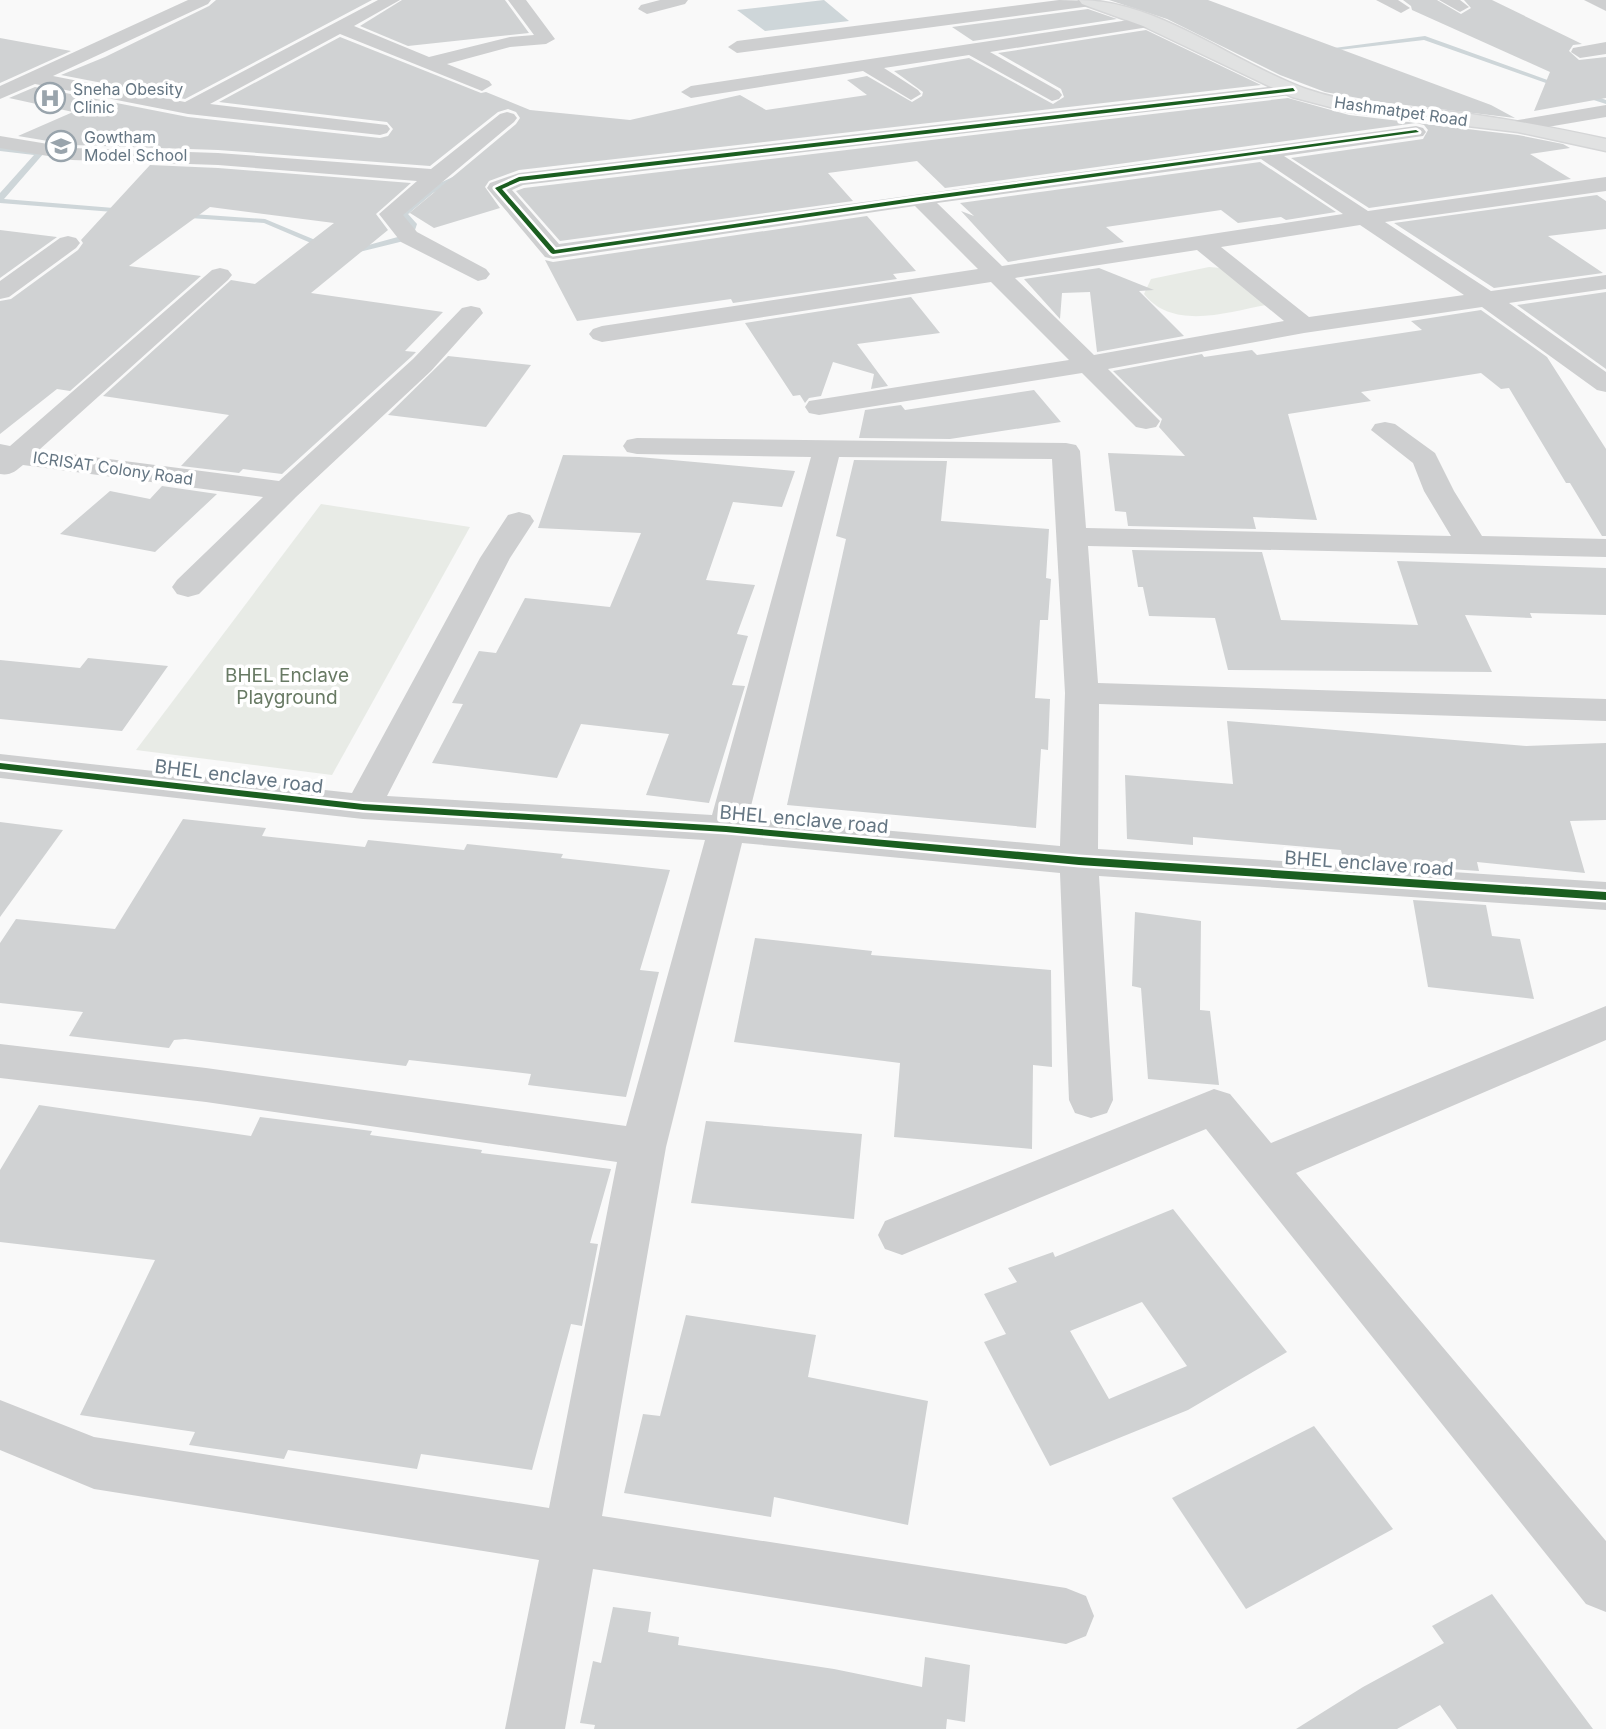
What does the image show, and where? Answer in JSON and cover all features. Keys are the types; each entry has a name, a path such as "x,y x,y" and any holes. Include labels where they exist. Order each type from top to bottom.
{"main road":[{"name":"Hashmatpet Road","path":"1090,0 1149,22 1284,86 1349,107 1518,126 1606,145"}],"street":[{"path":"192,0 201,0"},
{"path":"0,93 201,0"},
{"path":"188,108 391,0"},
{"path":"428,64 510,43 545,39 517,0"},
{"path":"647,9 679,0"},
{"path":"737,47 1090,0"},
{"path":"1385,0 1401,8"},
{"path":"1593,0 1606,6"},
{"path":"691,92 1149,22"},
{"path":"340,27 482,85"},
{"path":"1580,52 1606,48"},
{"path":"972,49 1052,95"},
{"path":"866,65 911,94"},
{"path":"211,72 247,76"},
{"path":"34,78 188,108 380,129"},
{"path":"1284,86 519,179 498,188 553,252 1416,132"},
{"path":"1518,126 1599,112"},
{"path":"478,274 409,237 390,214 507,118"},
{"path":"0,142 72,154 218,159 435,176"},
{"path":"1265,152 1488,300 1606,384"},
{"path":"602,334 1201,242 1606,184"},
{"path":"920,199 1146,421"},
{"path":"1201,242 1304,325"},
{"path":"0,292 68,243"},
{"path":"6,459 220,275"},
{"path":"820,408 1090,364 1304,325 1606,282"},
{"path":"188,587 286,491 422,365 471,313"},
{"path":"1385,430 1425,459 1439,491 1472,545"},
{"path":"637,446 1066,451 1082,693 1079,861 1091,1100"},
{"path":"535,1729 643,1147 827,449"},
{"name":"ICRISAT Colony Road","path":"6,459 286,491"},
{"path":"363,807 495,558 519,521"},
{"path":"1070,537 1606,548"},
{"path":"1082,693 1606,710"},
{"name":"BHEL enclave road","path":"0,766 363,807 726,828 1079,861 1606,896"},
{"path":"1263,1167 1606,1022"},
{"path":"0,1061 206,1085 643,1147"},
{"path":"902,1235 1214,1107 1606,1584"},
{"path":"0,1425 94,1463 1066,1616"}],"green space":[{"path":"1209,267 1221,268 1266,305 1218,314 1185,316 1156,305 1144,294 1151,279"},
{"name":"BHEL Enclave Playground","path":"321,504 470,527 332,775 136,750"}],"shaded area":[{"path":"824,0 849,21 765,31 737,10"}],"building":[{"path":"216,0 372,0 185,99 61,75 105,57 209,6"},
{"path":"402,0 505,0 529,33 408,46 360,26"},
{"path":"1109,0 1208,0 1491,105 1515,118 1380,102 1325,92 1280,75 1167,19"},
{"path":"1403,0 1437,0 1461,14 1471,8 1464,0 1492,0 1582,44 1573,45 1569,51 1579,60 1606,57 1606,98 1534,111 1550,72 1412,10"},
{"path":"1088,9 1117,19 973,41 952,27"},
{"path":"1146,30 1261,85 519,170 489,181 485,187 500,208 434,228 410,213 407,215 516,124 520,118 516,112 508,109 498,112 430,166 218,150 72,145 18,136 73,112 9,98 35,87 188,117 380,138 388,136 393,129 387,122 219,102 340,37 530,110 630,120 740,95 766,110 867,95 847,80 867,76 912,102 922,96 923,92 894,71 969,58 1053,104 1064,97 1061,89 998,53"},
{"path":"0,38 71,51 0,83"},
{"path":"1288,98 1349,115 1518,135 1563,144 1570,148 1530,154 1571,179 1369,208 1291,158 1423,139 1428,130 1424,125 1416,123 945,188 917,161 828,173 853,201 560,241 516,191 524,188"},
{"path":"1260,162 1336,212 1286,220 1281,217 1238,223 1221,210 1106,227 1124,242 1008,262 961,211 974,216 960,203"},
{"path":"150,165 411,183 376,214 388,230 311,293 443,312 405,351 416,352 282,474 243,469 239,473 181,466 229,415 103,396 231,280 255,284 334,223 210,207 129,266 201,276 70,391 57,389 0,434 0,301 11,299 78,250 83,243 81,240"},
{"path":"1597,195 1606,201 1606,229 1548,236 1603,273 1494,288 1394,223"},
{"path":"867,216 916,271 893,274 897,279 733,303 731,299 577,321 545,260 553,262"},
{"path":"0,230 57,237 0,278"},
{"path":"1099,268 1154,290 1139,291 1184,336 1097,352 1090,292 1062,293 1060,319 1024,279"},
{"path":"1606,292 1606,369 1517,305"},
{"path":"911,297 940,333 857,344 888,386 871,389 874,374 833,362 821,396 809,398 805,403 800,395 793,396 745,323"},
{"path":"1481,310 1547,357 1606,449 1606,536 1602,536 1570,483 1566,483 1509,388 1501,389 1481,373 1361,392 1371,401 1288,414 1317,520 1253,517 1256,529 1128,526 1126,512 1115,511 1108,453 1185,456 1159,427 1162,419 1113,371 1202,354 1204,357 1252,350 1257,355 1422,330 1411,321"},
{"path":"448,356 531,365 486,427 388,415"},
{"path":"1034,390 1061,422 950,439 859,438 865,410 901,405 905,410"},
{"path":"563,455 639,457 795,471 782,507 733,502 706,580 755,585 737,634 748,636 732,685 745,686 709,803 646,795 669,734 581,724 557,778 432,763 463,704 452,703 479,651 496,653 525,598 610,607 641,533 538,528"},
{"path":"854,460 947,461 941,521 1049,529 1046,578 1051,579 1048,620 1040,620 1035,698 1050,699 1048,750 1041,749 1036,828 787,805 846,539 836,536"},
{"path":"162,486 217,494 155,552 60,534 110,491 150,499"},
{"path":"1132,550 1262,552 1281,620 1418,625 1397,561 1606,568 1606,615 1530,613 1532,618 1465,615 1492,672 1228,670 1215,618 1149,616 1143,587 1138,587"},
{"path":"88,658 168,666 122,731 0,719 0,660 80,668"},
{"path":"1227,721 1526,746 1606,743 1606,820 1570,821 1585,873 1477,862 1479,871 1407,866 1407,862 1342,855 1341,850 1193,837 1193,845 1127,839 1125,775 1233,784"},
{"path":"183,819 266,828 262,836 365,847 368,840 464,850 467,844 563,854 561,858 670,870 640,970 659,972 626,1097 528,1085 531,1074 409,1060 406,1066 185,1039 174,1040 169,1048 69,1036 83,1012 0,1003 0,943 16,919 115,929"},
{"path":"0,822 63,830 0,917"},
{"path":"1413,900 1486,905 1492,936 1520,939 1534,999 1428,987"},
{"path":"1135,912 1201,921 1200,1010 1210,1011 1219,1085 1148,1079 1141,988 1132,986"},
{"path":"755,938 872,951 871,955 1051,970 1052,1067 1033,1065 1032,1149 894,1137 900,1063 734,1042"},
{"path":"39,1105 251,1136 260,1117 372,1131 370,1135 482,1150 481,1153 611,1169 590,1243 598,1244 582,1326 571,1324 532,1470 421,1454 417,1469 288,1450 284,1459 189,1445 195,1432 80,1415 155,1260 0,1242 0,1170"},
{"path":"706,1121 862,1134 854,1219 691,1203"},
{"path":"1173,1209 1287,1352 1188,1410 1050,1466 984,1342 1006,1334 984,1294 1017,1282 1008,1268 1053,1252 1055,1257","holes":["1142,1302 1187,1366 1109,1399 1070,1331"]},
{"path":"686,1315 816,1335 808,1377 928,1401 908,1525 774,1497 771,1517 624,1493 643,1414 660,1416"},
{"path":"1314,1426 1393,1529 1246,1609 1172,1498"},
{"path":"1492,1594 1593,1729 1457,1729 1440,1705 1397,1729 1296,1729 1363,1687 1444,1643 1432,1626"},
{"path":"613,1607 651,1612 648,1632 679,1637 678,1645 834,1669 922,1687 925,1657 970,1665 965,1722 947,1719 946,1729 594,1729 595,1725 580,1723 593,1661 601,1663"}],"waterway":[{"path":"1322,50 1425,38 1562,87"},
{"path":"1581,93 1606,102"},
{"path":"0,149 40,153 0,198"},
{"path":"346,254 409,237 413,224 403,214 430,191 460,177"},
{"path":"0,201 126,211"},
{"path":"178,215 265,221 328,247"}],"cycle path":[{"path":"1293,90 519,179 498,188 553,252 1416,132"},
{"path":"0,766 363,807 726,829 1079,861 1606,896"}],"place":[{"name":"Sneha Obesity Clinic","path":"50,98"},
{"name":"Gowtham Model School","path":"61,146"}]}
